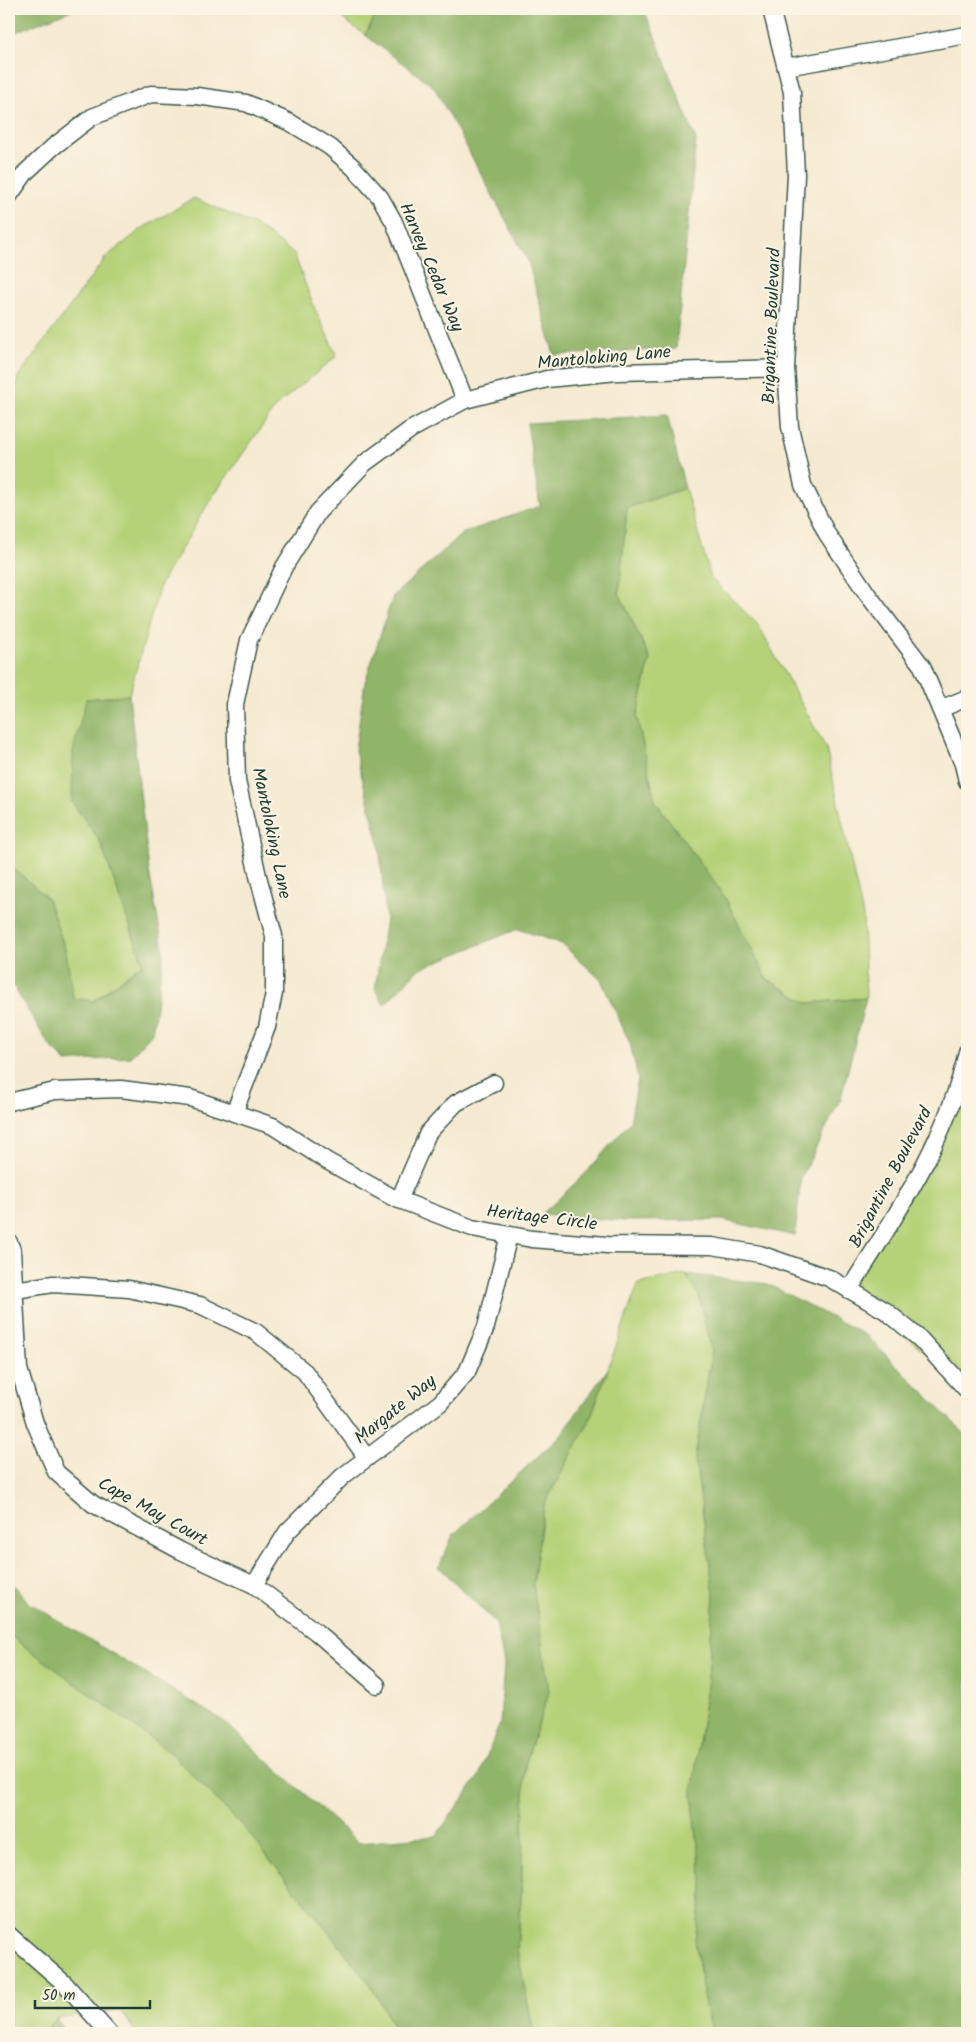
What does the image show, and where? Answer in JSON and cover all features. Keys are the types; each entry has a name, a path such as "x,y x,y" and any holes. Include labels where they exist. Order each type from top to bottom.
{"street":[{"name":"Brigantine Boulevard","path":"771,9 792,92 796,175 786,368 790,427 803,485 827,534 868,595 922,666 963,764 967,781"},
{"path":"786,67 967,35"},
{"name":"Harvey Cedar Way","path":"9,196 26,172 53,147 92,117 151,94 197,96 246,103 291,123 330,147 353,167 380,197 394,222 465,400"},
{"name":"Mantoloking Lane","path":"234,1113 267,1027 274,993 274,936 258,876 237,781 235,704 249,640 284,567 318,512 365,463 410,430 465,400 547,378 617,372 786,368"},
{"path":"940,709 967,698"},
{"name":"Brigantine Boulevard","path":"849,1290 896,1215 941,1132 963,1070 967,1052"},
{"path":"399,1200 428,1133 456,1104 494,1083"},
{"name":"Heritage Circle","path":"9,1102 55,1091 121,1089 190,1098 274,1126 327,1161 399,1200 472,1228 532,1240 608,1245 712,1246 760,1254 805,1268 886,1311 920,1339 967,1390"},
{"name":"Margate Way","path":"254,1585 287,1532 343,1476 440,1403 467,1372 486,1327 509,1235"},
{"name":"Cape May Court","path":"9,1242 12,1250 19,1369 35,1423 56,1472 93,1504 181,1551 254,1585 316,1632 377,1685"},
{"path":"15,1290 53,1284 130,1289 200,1305 256,1332 305,1372 367,1458"},
{"path":"9,1935 65,1984 109,2033"}],"green space":[{"path":"9,9 75,9 18,31 9,41"},
{"path":"330,9 379,9 365,35"},
{"path":"379,9 644,9 696,140 676,349 554,355 528,261 434,87 365,35"},
{"path":"194,198 257,226 294,254 314,307 337,356 277,405 209,502 160,585 129,695 86,699 72,802 100,841 143,963 93,1001 73,998 66,952 48,899 9,864 9,415 18,377 106,257 143,228"},
{"path":"667,415 685,488 627,508 619,593 650,659 637,717 655,801 724,896 767,979 807,1003 866,998 841,1098 801,1178 795,1236 722,1220 625,1221 542,1214 585,1174 630,1122 638,1079 630,1043 601,980 562,944 518,929 419,969 384,1005 375,989 386,919 379,843 355,750 365,682 393,596 463,533 540,506 527,423"},
{"path":"685,488 711,578 758,625 826,748 863,916 866,998 807,1003 767,979 724,896 655,801 637,717 650,659 619,593 627,508"},
{"path":"129,695 149,870 164,954 152,1033 130,1057 66,1062 49,1045 9,979 9,864 48,899 66,952 73,998 94,1001 143,963 100,841 72,802 73,752 86,699"},
{"path":"954,1096 967,1100 967,1390 963,1383 849,1290"},
{"path":"685,1274 698,1293 712,1351 695,1458 714,1594 708,1679 692,1794 703,1889 695,1939 706,2013 714,2033 534,2033 517,1950 521,1899 525,1765 549,1692 533,1585 544,1505 589,1422 638,1284"},
{"path":"685,1274 768,1284 867,1336 967,1436 967,2033 714,2033 706,2013 695,1939 703,1889 692,1794 708,1679 714,1594 695,1458 712,1351 698,1293"},
{"path":"608,1369 589,1422 544,1505 533,1584 549,1692 525,1765 521,1899 517,1950 534,2033 397,2033 371,1985 247,1831 171,1753 9,1635 9,1578 28,1602 223,1721 359,1843 436,1836 479,1776 500,1723 504,1664 496,1623 439,1567 453,1535 560,1436"},
{"path":"9,1635 171,1753 247,1831 371,1985 397,2033 136,2033 121,2010 56,2018 45,2033 9,2033"},
{"path":"56,2018 66,2033 45,2033"}]}
